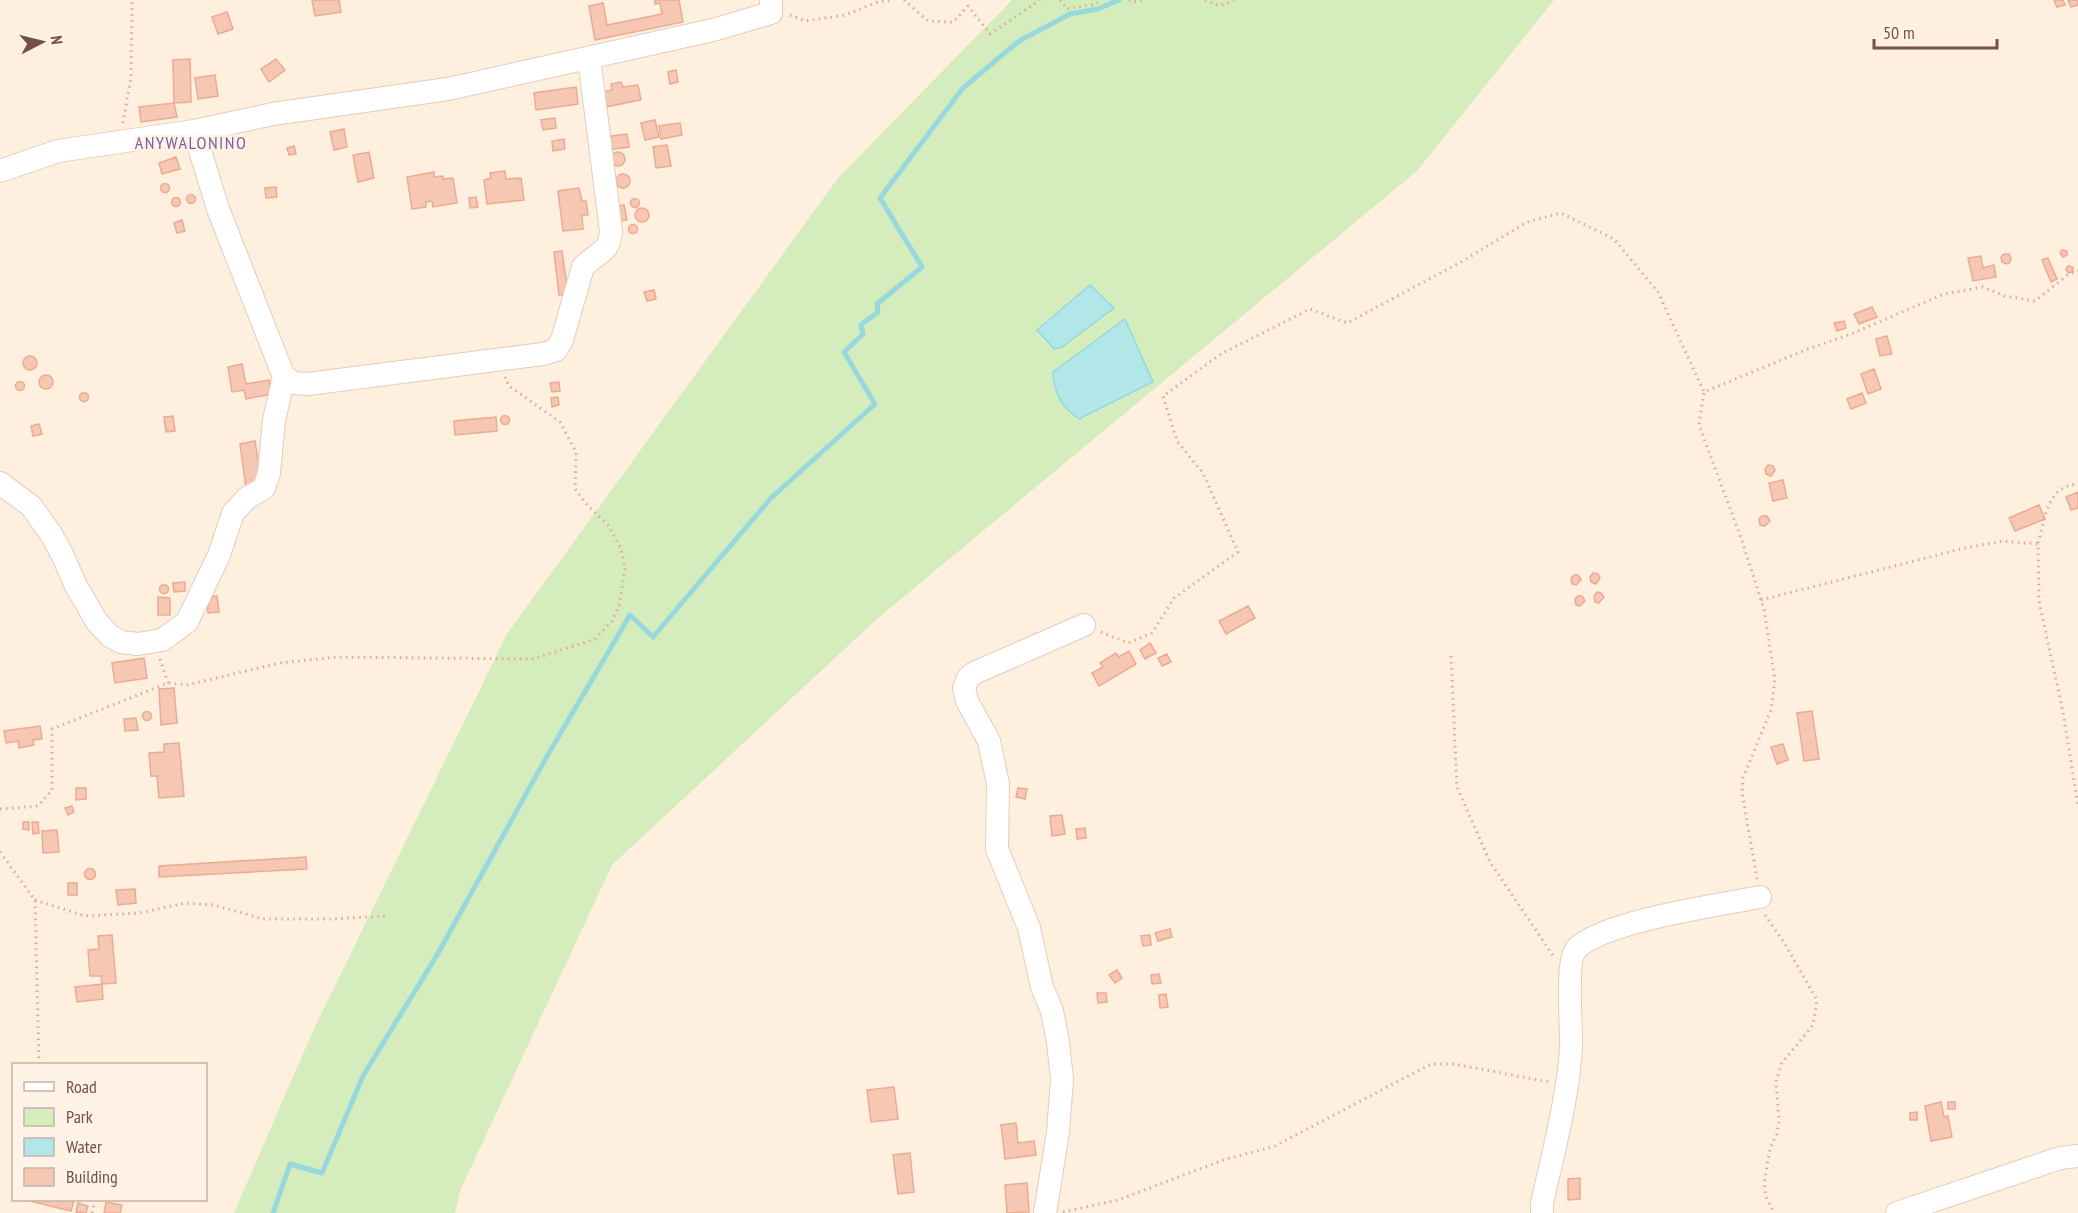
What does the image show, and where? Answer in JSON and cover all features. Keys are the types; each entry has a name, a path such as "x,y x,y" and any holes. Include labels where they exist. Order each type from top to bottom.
{"street":[{"path":"0,171 58,151 194,131 273,114 448,88 713,30 771,7"},
{"path":"284,377 294,383 308,384 543,354 556,350 562,340 583,267 591,258 606,249 610,242 611,231 589,58"},
{"path":"0,483 31,506 51,534 75,585 97,622 110,636 121,642 138,644 162,640 187,622 216,560 233,513 247,498 264,488 269,473 274,420 284,377 218,209 194,131"},
{"path":"1045,1213 1058,1132 1062,1078 1058,1042 1052,1011 1042,987 1029,928 998,849 998,784 989,741 967,701 964,688 968,678 974,673 1084,625"},
{"path":"1542,1213 1542,1203 1567,1084 1572,1040 1569,1007 1572,960 1575,949 1590,939 1621,927 1760,897"},
{"path":"1897,1213 2060,1158 2078,1156"}],"path":[{"path":"120,141 131,77 132,0"},
{"path":"771,7 806,21 844,15 878,2 894,0"},
{"path":"904,0 928,21 953,22 968,6 990,34 1040,0"},
{"path":"1059,0 1067,9 1096,4 1101,0"},
{"path":"1129,0 1133,2 1143,0"},
{"path":"1205,0 1219,6 1234,0"},
{"path":"1084,625 1128,643 1152,633 1174,598 1238,552 1203,473 1177,441 1163,396 1221,354 1310,309 1347,324 1461,262 1527,222 1561,213 1614,239 1658,292 1704,392 1699,425 1741,538 1761,600 1775,680 1772,710 1743,778 1742,792 1760,897 1766,915 1817,1000 1813,1025 1782,1063 1776,1081 1778,1134 1770,1148 1764,1183 1766,1197 1774,1213"},
{"path":"1704,392 1808,349 1851,334 1944,294 1983,287 2005,296 2035,301 2069,274 2078,271"},
{"path":"0,809 38,806 52,790 52,729 168,683 187,685 280,663 337,657 533,659 595,639 612,621 619,606 625,569 621,548 608,525 588,506 575,489 576,452 560,422 509,386 498,359"},
{"path":"2078,484 2062,486 2052,497 2038,543 2039,601 2062,712 2078,806"},
{"path":"1761,600 1965,548 2004,542 2038,543"},
{"path":"1450,656 1457,787 1490,861 1557,961"},
{"path":"0,852 35,900 39,1063"},
{"path":"35,900 85,916 140,913 185,903 214,905 263,919 389,916"},
{"path":"1058,1213 1118,1200 1226,1159 1273,1147 1431,1064 1454,1064 1532,1080 1567,1084"}],"green space":[{"path":"1012,0 1554,0 1417,171 878,618 612,865 460,1191 455,1213 234,1213 312,1033 507,634 838,178"}],"water":[{"path":"1090,285 1114,308 1062,347 1054,349 1037,330"},
{"path":"1125,319 1153,382 1079,419 1067,410 1060,399 1055,387 1053,372"}],"building":[{"path":"312,0 339,0 341,12 315,16"},
{"path":"655,0 679,0 683,22 595,40 589,6 603,3 607,25 662,14 660,3 655,4"},
{"path":"2054,0 2063,0 2065,5 2057,7"},
{"path":"2068,0 2077,0 2078,5 2071,7"},
{"path":"227,12 233,29 218,34 212,17"},
{"path":"190,59 191,102 174,103 173,60"},
{"path":"276,59 285,70 269,82 261,69"},
{"path":"676,70 678,82 670,84 668,72"},
{"path":"215,75 218,96 198,99 195,78"},
{"path":"621,82 623,87 638,85 641,100 605,107 602,92 612,90 611,84"},
{"path":"576,87 578,104 536,110 534,93"},
{"path":"174,103 177,117 141,122 139,107"},
{"path":"555,118 556,128 543,130 541,120"},
{"path":"655,120 659,137 645,140 641,123"},
{"path":"680,123 682,135 661,139 659,126"},
{"path":"344,129 347,147 334,150 330,132"},
{"path":"627,134 629,147 606,150 604,137"},
{"path":"564,139 565,149 553,151 552,141"},
{"path":"667,145 671,166 656,168 653,147"},
{"path":"294,146 296,154 289,155 287,148"},
{"path":"369,152 374,178 358,182 353,155"},
{"path":"615,152 621,152 625,159 621,166 615,166 611,162 611,156"},
{"path":"176,157 180,169 162,174 159,163"},
{"path":"505,171 506,179 521,178 524,200 487,204 484,180 491,178 490,173"},
{"path":"434,172 434,177 453,178 457,203 433,207 432,201 426,202 426,207 412,209 407,177"},
{"path":"620,174 626,174 630,181 626,188 620,188 616,184 616,178"},
{"path":"165,183 170,188 165,193 160,188"},
{"path":"276,187 277,197 266,198 265,188"},
{"path":"579,188 582,201 586,201 588,215 582,215 583,229 563,231 558,191"},
{"path":"191,194 196,199 191,204 186,199"},
{"path":"176,197 181,202 176,207 171,202"},
{"path":"476,197 478,207 470,208 469,198"},
{"path":"635,198 640,203 635,208 630,203"},
{"path":"624,205 627,220 615,222 613,206"},
{"path":"639,208 645,208 649,215 645,222 639,222 635,218 635,212"},
{"path":"182,220 185,231 177,233 174,223"},
{"path":"633,224 638,229 633,234 628,229"},
{"path":"2062,250 2067,251 2067,255 2063,257 2060,253"},
{"path":"562,251 568,294 559,295 554,252"},
{"path":"2009,254 2011,258 2007,264 2002,262 2001,257"},
{"path":"1981,256 1983,268 1994,265 1996,277 1973,281 1968,258"},
{"path":"2048,258 2057,279 2051,282 2042,260"},
{"path":"2068,266 2073,267 2073,272 2068,273 2066,269"},
{"path":"654,290 656,299 647,301 644,292"},
{"path":"1872,307 1877,317 1859,324 1854,314"},
{"path":"1844,321 1846,328 1837,331 1834,323"},
{"path":"1887,336 1892,354 1880,356 1876,339"},
{"path":"30,356 35,358 37,363 35,368 30,370 25,368 23,363 25,358"},
{"path":"242,364 246,384 269,380 272,394 246,399 244,390 232,392 228,367"},
{"path":"1874,369 1881,389 1868,394 1861,374"},
{"path":"46,375 51,377 53,382 51,387 46,389 41,387 39,382 41,377"},
{"path":"20,381 25,386 20,391 15,386"},
{"path":"559,382 560,391 552,392 550,383"},
{"path":"84,392 89,397 84,402 79,397"},
{"path":"1862,393 1866,403 1851,409 1847,399"},
{"path":"558,397 559,405 552,407 551,398"},
{"path":"505,415 510,420 505,425 500,420"},
{"path":"173,416 175,431 166,432 164,417"},
{"path":"496,417 497,431 455,435 454,421"},
{"path":"39,424 42,434 33,436 31,426"},
{"path":"255,441 262,486 246,488 240,444"},
{"path":"1768,465 1773,466 1775,470 1771,476 1766,474 1765,469"},
{"path":"1783,480 1787,498 1773,501 1769,483"},
{"path":"2078,492 2078,508 2071,510 2066,497"},
{"path":"2039,505 2045,519 2015,531 2009,518"},
{"path":"1767,516 1770,521 1765,526 1760,525 1759,519"},
{"path":"1593,573 1598,574 1600,578 1596,584 1591,582 1590,577"},
{"path":"1578,575 1581,580 1576,585 1572,584 1571,578"},
{"path":"185,582 185,591 174,592 173,583"},
{"path":"164,584 169,589 164,594 159,589"},
{"path":"1597,592 1604,597 1599,603 1595,602 1594,596"},
{"path":"217,596 219,612 208,613 207,597"},
{"path":"1582,596 1585,601 1580,606 1576,605 1575,599"},
{"path":"158,597 170,598 170,615 158,615"},
{"path":"1248,606 1255,618 1226,634 1219,621"},
{"path":"1150,643 1156,653 1145,659 1140,650"},
{"path":"1129,651 1136,664 1099,686 1092,673 1103,667 1100,663 1116,653 1119,657"},
{"path":"1167,654 1171,662 1162,666 1158,658"},
{"path":"144,658 147,678 115,683 112,663"},
{"path":"174,688 177,723 161,725 159,689"},
{"path":"1812,711 1819,759 1804,761 1797,713"},
{"path":"147,712 151,716 147,720 143,716"},
{"path":"136,718 138,730 125,731 124,719"},
{"path":"40,726 42,739 33,740 34,745 19,748 18,741 6,743 4,731"},
{"path":"179,743 184,796 159,798 157,776 151,776 149,753 164,752 164,744"},
{"path":"1783,744 1788,760 1777,764 1771,747"},
{"path":"76,788 86,788 86,799 76,800"},
{"path":"1018,788 1027,789 1025,799 1016,797"},
{"path":"72,806 74,812 68,815 65,808"},
{"path":"1062,815 1065,834 1052,836 1050,816"},
{"path":"23,822 29,822 29,830 23,829"},
{"path":"32,822 38,822 39,833 33,834"},
{"path":"1085,828 1086,838 1077,839 1076,829"},
{"path":"57,830 59,852 43,853 42,831"},
{"path":"306,857 307,869 159,877 159,866"},
{"path":"90,868 96,874 90,880 84,874"},
{"path":"68,883 77,883 77,895 68,895"},
{"path":"135,889 136,903 118,905 116,890"},
{"path":"1170,929 1172,937 1158,941 1155,933"},
{"path":"112,935 116,983 102,984 101,976 90,976 88,950 99,949 98,936"},
{"path":"1150,935 1151,945 1143,946 1141,936"},
{"path":"1117,970 1122,978 1115,983 1109,975"},
{"path":"1159,974 1161,983 1152,984 1151,975"},
{"path":"102,984 103,999 77,1002 75,987"},
{"path":"1097,993 1106,993 1107,1002 1098,1003"},
{"path":"1166,994 1168,1007 1160,1008 1159,995"},
{"path":"894,1087 898,1119 871,1122 867,1090"},
{"path":"1941,1102 1944,1117 1948,1116 1952,1137 1931,1141 1925,1106"},
{"path":"1948,1102 1955,1102 1955,1109 1948,1109"},
{"path":"1917,1112 1917,1120 1910,1120 1910,1113"},
{"path":"1016,1123 1018,1143 1034,1141 1036,1155 1005,1159 1001,1125"},
{"path":"910,1153 914,1192 898,1194 893,1155"},
{"path":"1580,1178 1580,1199 1568,1200 1568,1179"},
{"path":"1027,1183 1029,1212 1007,1213 1005,1185"},
{"path":"30,1201 74,1201 71,1211"},
{"path":"106,1202 122,1205 120,1213 104,1213"},
{"path":"78,1203 88,1206 86,1213 76,1212"}],"waterway":[{"path":"273,1213 290,1164 322,1173 363,1076 437,955 546,758 630,615 653,637 771,498 875,404 844,352 863,334 861,325 878,312 877,304 922,267 880,198 963,88 1019,41 1070,14 1098,9 1119,0"}],"district":[{"name":"ANYWALONINO","path":"191,143"}]}
